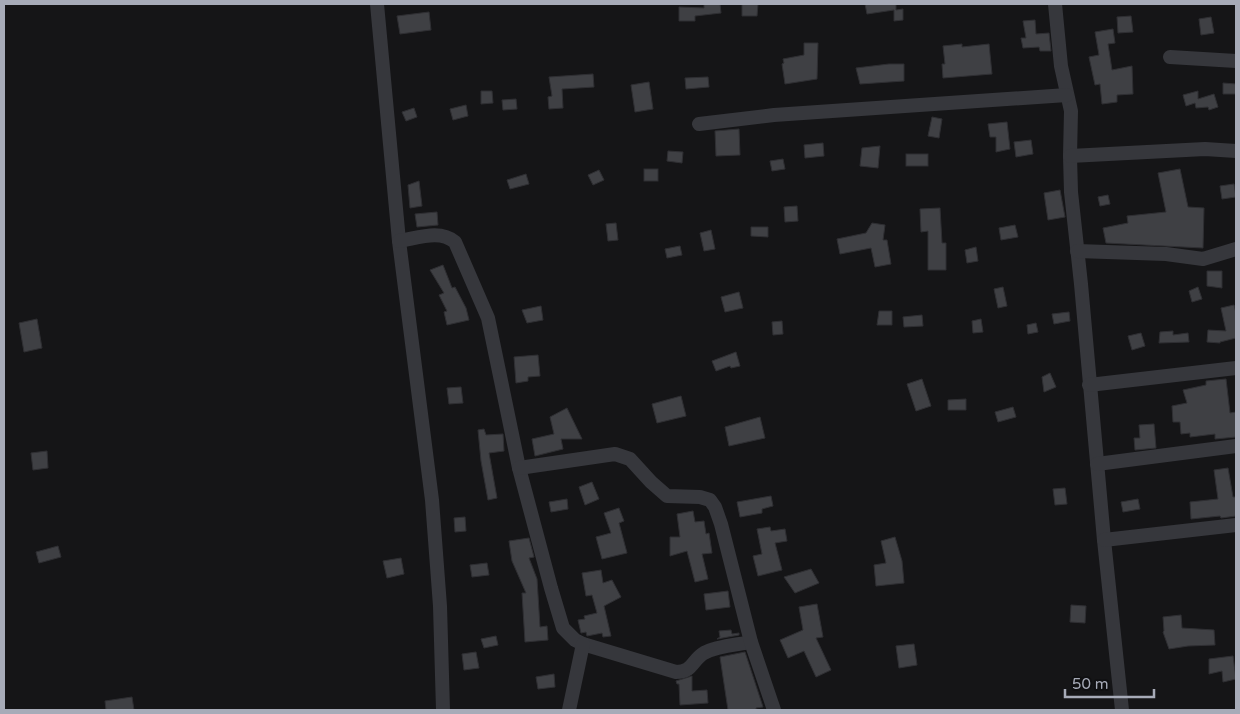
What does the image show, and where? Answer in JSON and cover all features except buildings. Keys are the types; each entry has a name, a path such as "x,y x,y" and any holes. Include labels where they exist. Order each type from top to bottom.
{"street":[{"path":"377,4 399,241 432,500 440,606 443,710"},
{"path":"1055,4 1061,66 1071,111 1071,192 1122,710"},
{"path":"1170,57 1236,61"},
{"path":"699,124 774,115 1067,95"},
{"path":"1070,156 1236,150"},
{"path":"399,241 440,234 449,237 455,242 488,318 519,468 550,588 563,628 575,640 583,644 676,672 683,672 691,667 702,654 751,642"},
{"path":"1078,250 1166,254 1203,259 1236,249"},
{"path":"1089,385 1236,368"},
{"path":"1097,464 1236,446"},
{"path":"519,468 615,454 630,459 667,496 700,497 710,500 715,507 721,524 751,642 774,710"},
{"path":"1104,540 1236,525"},
{"path":"569,710 583,644"}]}
